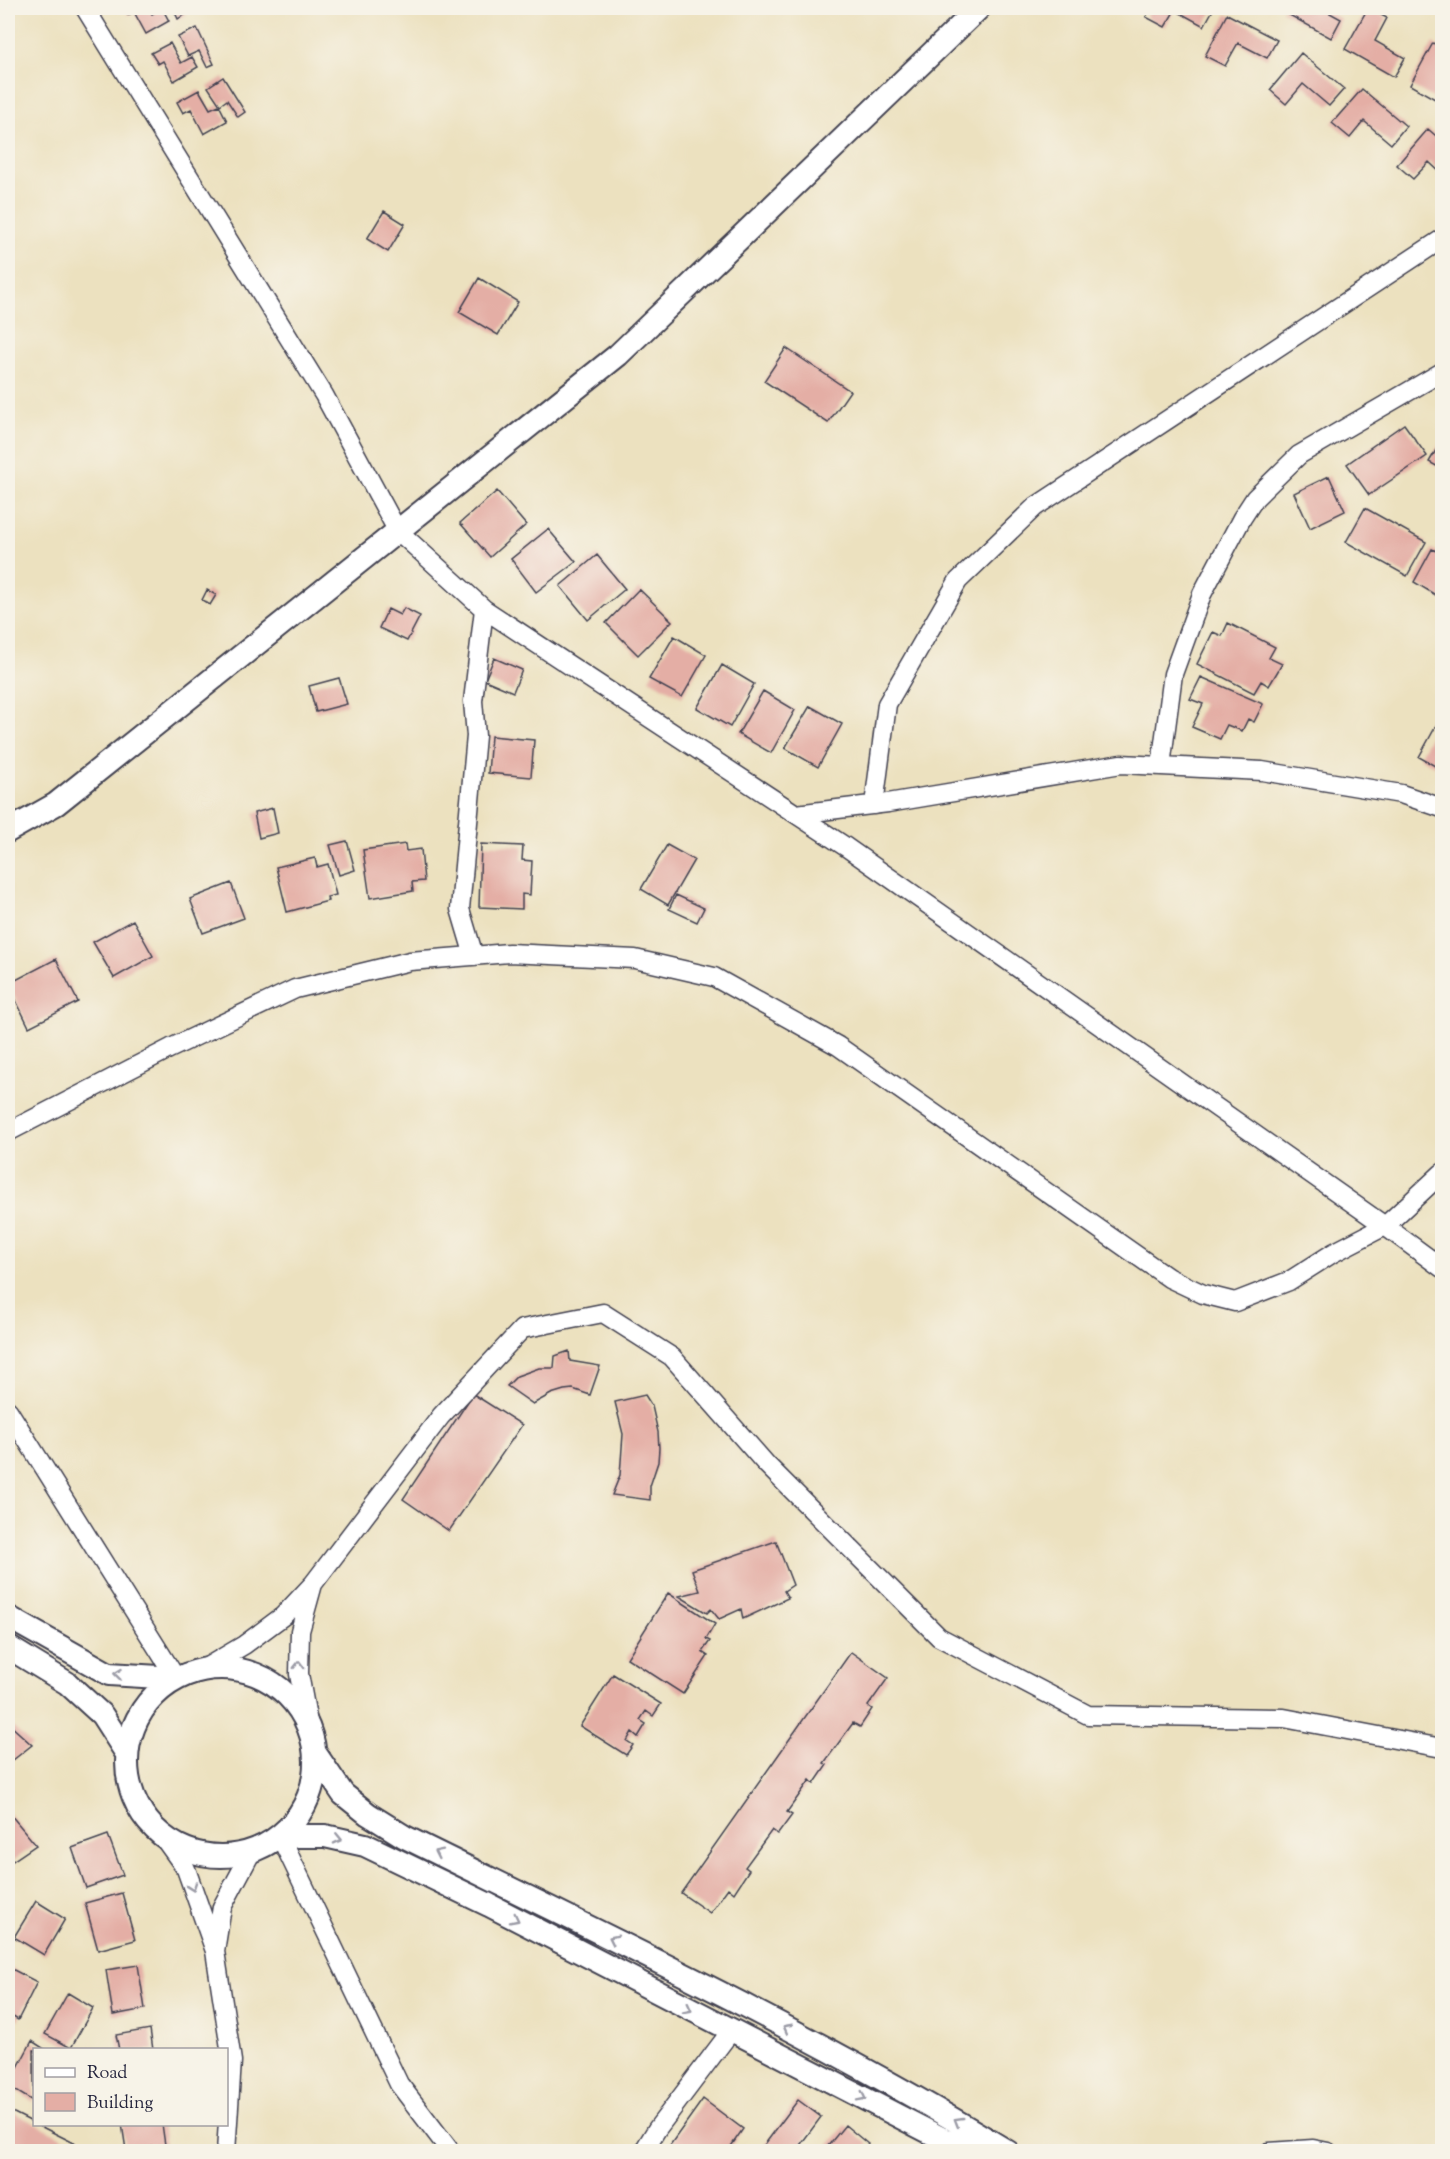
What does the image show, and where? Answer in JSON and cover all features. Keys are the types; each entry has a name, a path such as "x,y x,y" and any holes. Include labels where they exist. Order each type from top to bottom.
{"street":[{"path":"85,8 324,395 397,530 484,609 796,814 1114,1034 1443,1268"},
{"path":"8,831 56,804 618,355 979,8"},
{"path":"874,805 887,704 957,581 1035,507 1443,239"},
{"path":"1161,766 1173,674 1202,594 1255,498 1299,455 1443,372"},
{"path":"474,956 460,909 476,736 473,701 484,609"},
{"path":"796,814 874,805 1121,764 1262,771 1401,794 1443,808"},
{"path":"8,1132 171,1048 295,988 410,961 509,953 635,959 714,977 838,1046 1169,1278 1203,1294 1234,1302 1289,1281 1333,1253 1384,1226 1443,1173"},
{"path":"228,2121 232,2061 215,1951 186,1869 163,1837 142,1814 129,1785 127,1754 134,1724 152,1698 176,1678 205,1668 244,1645 283,1616 313,1584 441,1416 522,1329 603,1313 672,1357 766,1464 939,1637 1088,1714 1284,1718 1443,1748"},
{"path":"8,1410 176,1678"},
{"path":"163,1837 191,1851 222,1856 252,1851 280,1836 301,1813 313,1784 315,1753 299,1674 300,1632 313,1584"},
{"path":"8,1617 109,1674 176,1678"},
{"path":"8,1647 67,1683 102,1715 127,1754"},
{"path":"205,1668 237,1668 266,1678 291,1697 308,1723"},
{"path":"315,1753 343,1794 368,1814 405,1837 693,1978 921,2099 1008,2151"},
{"path":"280,1836 325,1836 365,1845 489,1905 968,2151"},
{"path":"280,1836 399,2084 451,2151"},
{"path":"215,1951 222,1907 252,1851"},
{"path":"643,2151 731,2031"},
{"path":"226,2151 228,2126"},
{"path":"1269,2151 1313,2149 1328,2151"}],"building":[{"path":"124,8 148,8 152,14 162,8 169,21 146,34 134,12 128,15"},
{"path":"173,8 182,8 186,14 178,19"},
{"path":"1151,8 1214,8 1204,26 1175,10 1165,27 1146,17"},
{"path":"1283,8 1321,8 1341,19 1331,38 1282,11"},
{"path":"1368,8 1387,18 1375,41 1405,58 1394,77 1345,49"},
{"path":"1227,14 1277,40 1267,58 1238,43 1225,66 1205,56"},
{"path":"197,28 214,64 207,67 199,51 188,56 178,37"},
{"path":"170,43 181,63 192,57 198,67 174,81 163,61 158,64 151,53"},
{"path":"1433,43 1442,49 1440,77 1442,78 1442,103 1410,85"},
{"path":"1301,53 1344,89 1329,106 1303,84 1286,104 1270,90"},
{"path":"223,77 245,112 238,117 227,100 220,105 208,87"},
{"path":"1362,89 1406,126 1391,144 1364,121 1350,138 1332,123"},
{"path":"199,90 210,109 219,105 227,121 204,134 191,109 183,113 177,102"},
{"path":"1428,129 1442,141 1442,174 1429,162 1413,179 1397,165"},
{"path":"384,211 405,224 388,252 367,239"},
{"path":"479,278 518,302 498,335 459,312"},
{"path":"786,348 850,391 828,423 764,381"},
{"path":"1404,424 1427,456 1369,495 1347,464"},
{"path":"1442,440 1442,469 1429,462"},
{"path":"1329,476 1345,511 1310,528 1294,493"},
{"path":"497,491 526,525 490,557 460,523"},
{"path":"1365,508 1426,542 1407,576 1346,542"},
{"path":"548,529 576,562 536,592 511,559"},
{"path":"1432,549 1442,554 1442,599 1414,582"},
{"path":"597,555 625,589 588,620 560,586"},
{"path":"639,589 672,621 638,655 606,623"},
{"path":"207,590 216,595 210,605 202,600"},
{"path":"404,608 420,616 407,641 379,628 388,609 400,615"},
{"path":"1228,623 1275,647 1269,658 1282,664 1269,686 1261,681 1254,693 1197,664 1213,632 1222,636"},
{"path":"674,636 706,655 682,697 649,679"},
{"path":"494,658 522,670 513,692 485,680"},
{"path":"722,665 754,684 730,727 697,708"},
{"path":"1201,677 1263,704 1254,722 1248,719 1242,731 1227,725 1220,739 1192,727 1203,704 1190,699"},
{"path":"339,678 347,704 316,712 309,686"},
{"path":"763,691 795,710 771,753 738,734"},
{"path":"810,706 842,724 818,767 785,748"},
{"path":"1442,715 1442,770 1419,757"},
{"path":"491,736 534,740 531,777 488,773"},
{"path":"273,808 278,833 259,838 254,813"},
{"path":"347,841 355,870 339,875 330,845"},
{"path":"405,844 406,851 421,849 424,881 412,882 413,891 370,898 363,850"},
{"path":"481,844 523,846 522,860 532,861 530,895 522,894 522,909 479,907"},
{"path":"667,845 694,860 668,905 641,889"},
{"path":"315,858 317,867 328,864 336,895 327,897 328,901 287,912 276,867"},
{"path":"231,883 244,918 203,933 190,899"},
{"path":"676,895 704,908 697,922 669,909"},
{"path":"133,920 153,956 114,978 93,942"},
{"path":"56,959 78,1002 29,1027 8,984"},
{"path":"569,1351 570,1361 600,1366 590,1395 573,1389 564,1390 533,1404 507,1386 517,1376 539,1368 554,1368 555,1356"},
{"path":"473,1394 522,1425 449,1531 403,1499"},
{"path":"645,1395 652,1406 659,1448 658,1462 650,1486 650,1500 612,1495 620,1475 623,1434 615,1402"},
{"path":"776,1541 793,1585 784,1591 788,1598 743,1619 741,1609 719,1619 711,1609 707,1613 679,1596 700,1591 692,1570"},
{"path":"668,1593 715,1624 706,1639 710,1641 702,1652 708,1656 683,1694 627,1658"},
{"path":"851,1652 888,1678 868,1706 872,1709 860,1727 853,1723 824,1763 827,1765 814,1784 810,1780 787,1812 792,1815 778,1834 772,1830 745,1867 749,1870 734,1893 728,1888 710,1913 681,1893"},
{"path":"613,1674 661,1704 653,1716 646,1711 640,1720 646,1724 638,1737 632,1732 627,1741 633,1745 626,1755 580,1726"},
{"path":"8,1723 32,1745 8,1764"},
{"path":"10,1814 36,1845 8,1864 8,1815"},
{"path":"108,1835 123,1875 86,1888 72,1848"},
{"path":"122,1893 135,1940 98,1950 85,1903"},
{"path":"36,1901 65,1919 44,1955 14,1937"},
{"path":"138,1965 145,2009 113,2015 106,1970"},
{"path":"8,1967 37,1982 18,2020 8,2014"},
{"path":"68,1993 93,2008 71,2048 45,2034"},
{"path":"150,2029 153,2048 119,2048 116,2035"},
{"path":"32,2041 43,2048 33,2048 33,2101 8,2086"},
{"path":"703,2099 743,2129 727,2152 665,2152"},
{"path":"798,2100 821,2117 795,2152 759,2152"},
{"path":"8,2110 33,2122 33,2126 40,2126 86,2149 85,2152 17,2152 8,2147"},
{"path":"845,2125 868,2144 862,2152 823,2152"},
{"path":"122,2126 162,2126 165,2145 126,2150"}]}
